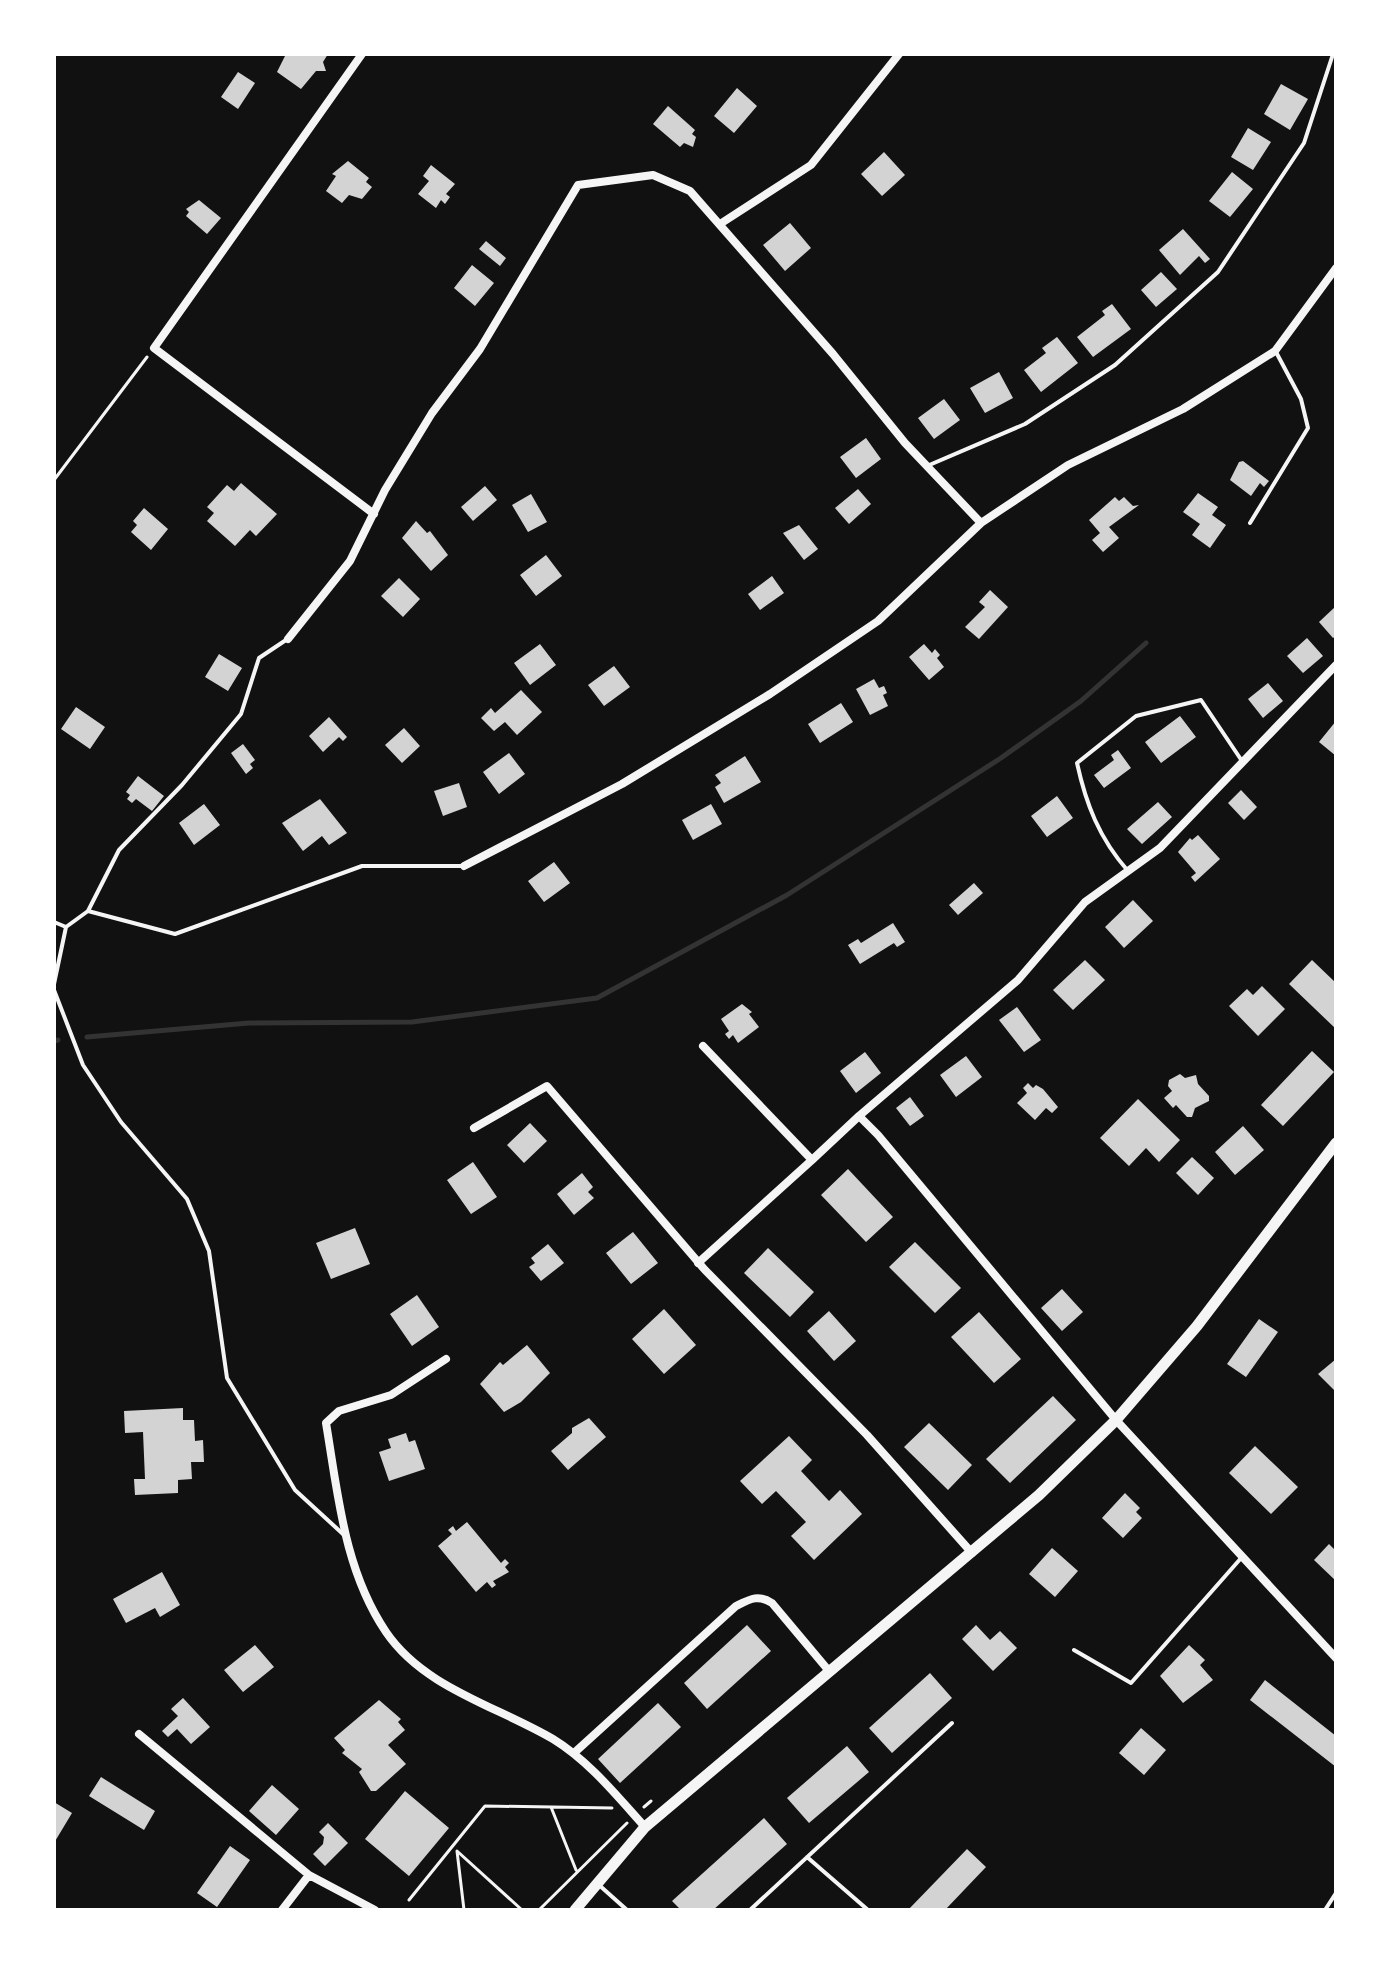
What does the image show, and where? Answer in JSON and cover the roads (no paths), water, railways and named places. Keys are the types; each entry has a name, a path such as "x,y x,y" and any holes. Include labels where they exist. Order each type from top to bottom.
{"street":[{"path":"362,54 154,348 374,514"},
{"path":"720,224 811,165 899,54"},
{"path":"288,639 350,561 432,413 480,349 578,185 653,175 690,191 925,467 981,523"},
{"path":"464,866 622,784 770,694 878,621 981,523 1068,465 1183,409 1275,351 1336,268"},
{"path":"698,1263 859,1116 1018,980 1085,902 1160,848 1336,665"},
{"path":"703,1046 812,1160"},
{"path":"474,1128 547,1086 698,1263 867,1435 972,1553"},
{"path":"859,1116 1116,1420 1336,1658"},
{"path":"575,1910 645,1827 972,1553 1039,1495 1116,1420 1197,1326 1336,1143"},
{"path":"446,1359 391,1395 339,1411 326,1423 344,1535 369,1602 385,1631 402,1651 464,1694 574,1753 645,1827"},
{"path":"574,1753 736,1606 750,1598 763,1597 772,1603 829,1671"},
{"path":"139,1734 309,1875 375,1910"},
{"path":"282,1910 309,1875"}],"lane":[{"path":"925,467 1025,424 1115,365 1218,272 1304,143 1333,54"},
{"path":"1250,523 1308,428 1301,399 1275,351"},
{"path":"288,639 259,658 241,714 182,785 119,850 88,911 66,927 54,987 83,1065 121,1122 187,1199 209,1251 227,1378 295,1490 344,1535"},
{"path":"1128,871 1111,852 1087,807 1077,763 1136,716 1201,700 1244,763"},
{"path":"88,911 175,934 362,866 464,866"},
{"path":"54,922 66,927"},
{"path":"1074,1650 1131,1683 1244,1555"},
{"path":"750,1910 952,1723"},
{"path":"807,1857 868,1910"},
{"path":"597,1883 627,1910"},
{"path":"1325,1910 1336,1893"}],"waterway":[{"path":"87,1037 249,1023 412,1022 597,998 787,895 1001,758 1081,701 1146,643"},
{"path":"54,1041 58,1040"}]}
